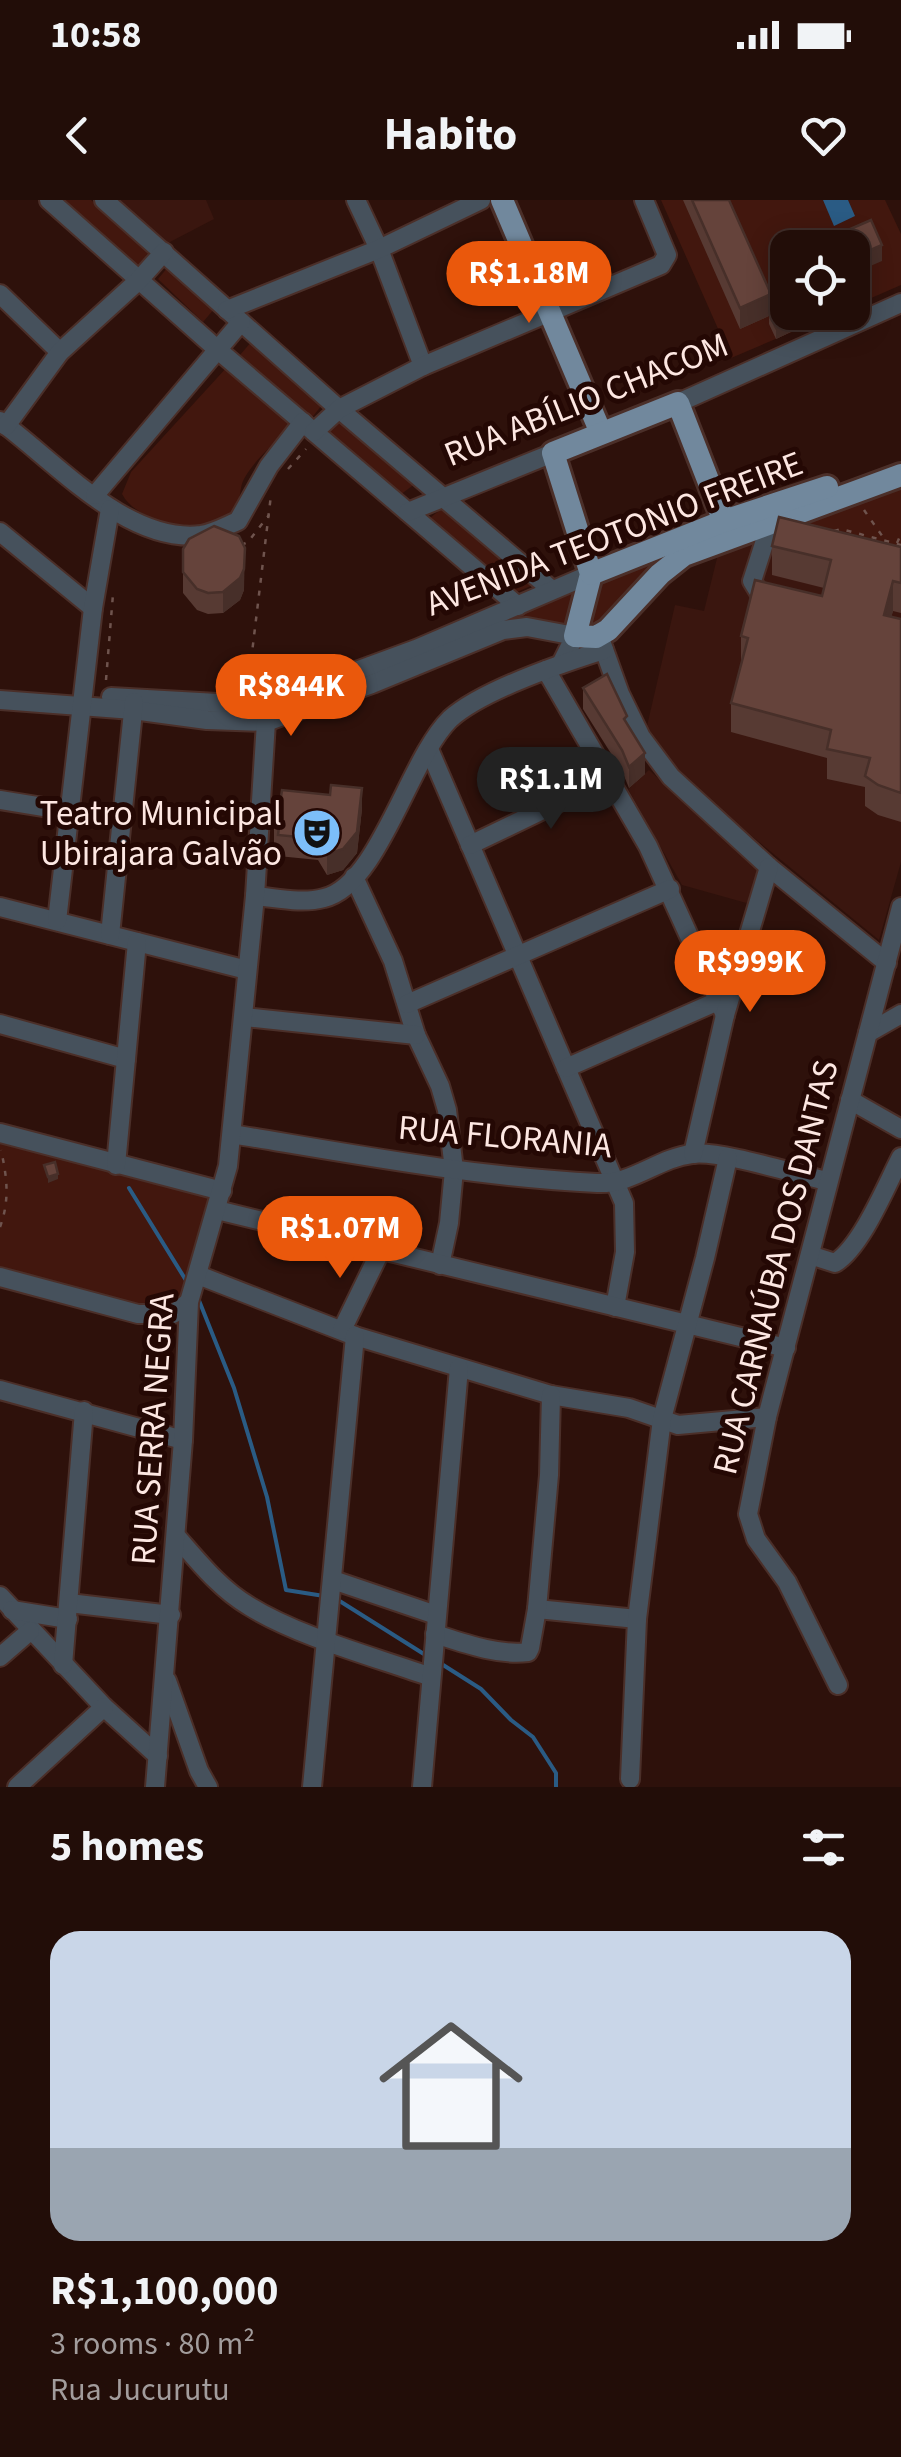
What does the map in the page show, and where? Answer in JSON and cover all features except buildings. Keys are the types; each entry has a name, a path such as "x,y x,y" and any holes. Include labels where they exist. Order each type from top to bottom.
{"main road":[{"path":"502,200 601,433"},
{"path":"678,404 728,530"},
{"name":"RUA ABÍLIO CHACOM","path":"553,453 678,404"},
{"path":"553,453 591,574 575,636"},
{"name":"AVENIDA TEOTONIO FREIRE","path":"591,574 728,530 901,462"},
{"name":"AVENIDA TEOTONIO FREIRE","path":"575,636 602,643 660,574 728,530 765,527 901,475"}],"street":[{"path":"48,200 309,432 518,606"},
{"path":"104,200 552,590"},
{"path":"356,200 423,366"},
{"path":"95,496 218,350 234,316 481,200"},
{"path":"164,252 60,352 3,423 110,508 161,531 198,535 238,521 269,466 339,408 423,366 665,261 668,255 644,200"},
{"path":"0,294 60,352"},
{"name":"RUA ABÍLIO CHACOM","path":"678,404 901,303"},
{"name":"RUA ABÍLIO CHACOM","path":"408,512 553,453"},
{"path":"57,921 93,608 110,508"},
{"path":"765,527 752,581 754,589 794,604"},
{"name":"AVENIDA TEOTONIO FREIRE","path":"765,527 801,535"},
{"path":"0,532 93,608"},
{"name":"AVENIDA TEOTONIO FREIRE","path":"134,704 207,720 266,722 591,574"},
{"name":"AVENIDA TEOTONIO FREIRE","path":"0,700 262,703 516,628 540,628 575,636"},
{"path":"554,667 575,636"},
{"path":"255,896 303,901 327,898 354,878 384,833 429,749 454,716 602,643 620,694 653,756 671,777 769,867 887,963"},
{"path":"554,667 670,889 721,1008"},
{"name":"AVENIDA TEOTONIO FREIRE","path":"0,687 84,701"},
{"path":"110,935 134,704"},
{"name":"RUA SERRA NEGRA","path":"155,1787 184,1440 188,1302 220,1201 232,1134 255,896 266,722"},
{"path":"429,749 624,1202 626,1227 615,1308"},
{"path":"470,845 611,777"},
{"path":"0,800 68,811"},
{"path":"693,1154 721,1008 769,867"},
{"path":"354,878 393,960 416,1036 440,1086 452,1136 454,1170 440,1265"},
{"path":"408,1004 670,889"},
{"path":"0,907 248,970"},
{"name":"RUA CARNAÚBA DOS DANTAS","path":"838,1685 787,1582 756,1539 748,1514 767,1417 901,907"},
{"path":"116,1164 136,942"},
{"path":"566,1068 721,1008"},
{"path":"868,1033 901,1014"},
{"path":"244,1017 416,1036"},
{"path":"0,1024 126,1059"},
{"path":"850,1100 901,1129"},
{"path":"0,1133 116,1164 380,1252 786,1348"},
{"name":"RUA FLORANIA","path":"232,1134 454,1170 617,1183 693,1154 827,1181"},
{"path":"810,1255 835,1263 842,1259 901,1157"},
{"path":"630,1779 637,1619 662,1419 728,1158"},
{"path":"312,1787 333,1580 348,1333 380,1252"},
{"path":"198,1275 348,1333 550,1394 629,1408 678,1425 767,1417"},
{"path":"0,1278 138,1314 173,1314 188,1302"},
{"path":"422,1787 459,1368"},
{"path":"0,1390 184,1440"},
{"path":"333,1580 436,1625 470,1645 524,1654 530,1648 538,1609 549,1475 550,1394"},
{"path":"63,1664 84,1411"},
{"path":"176,1536 228,1591 249,1606 431,1677"},
{"path":"6,1603 68,1611 170,1614"},
{"path":"6,1603 104,1707 158,1756"},
{"path":"538,1609 637,1619"},
{"path":"0,1658 30,1631"},
{"path":"165,1676 198,1771 208,1787"},
{"path":"16,1787 104,1707"}],"path":[{"path":"285,472 309,432"},
{"path":"247,692 272,486"},
{"path":"861,507 886,541"},
{"path":"238,546 248,542 269,515"},
{"path":"830,532 841,529 898,544 901,534"},
{"path":"105,693 113,586"},
{"path":"0,1148 8,1179 0,1227"}],"shaded area":[{"path":"61,200 91,200 149,252 136,268"},
{"path":"120,200 206,200 214,219 168,243"},
{"path":"661,200 885,200 901,234 901,285 870,299 870,230 770,230 770,330 797,330 731,358"},
{"path":"168,267 214,309 203,322 158,279"},
{"path":"252,341 322,405 310,420 240,355"},
{"path":"228,366 292,425 248,472 238,502 224,518 203,525 180,525 138,511 122,494 131,472"},
{"path":"342,419 416,483 400,495 327,434"},
{"path":"901,483 901,862 879,940 672,771 647,726 675,605 704,611 718,554"},
{"path":"901,486 901,548 842,531 819,536 804,525"},
{"path":"446,505 533,585 517,592 430,518"},
{"path":"679,551 601,623 592,623 589,609 598,583"},
{"path":"582,584 573,627 544,620 506,620"},
{"path":"649,770 759,871 750,904 682,885 628,789"},
{"path":"0,1140 211,1196 188,1288 172,1304 152,1310 0,1270"}],"water":[{"path":"823,200 848,200 855,216 834,226"}],"waterway":[{"path":"129,1188 187,1282"},
{"path":"198,1298 234,1388 267,1497 286,1590 324,1596"},
{"path":"338,1600 427,1656"},
{"path":"440,1663 481,1689 533,1737 556,1773 556,1787"}],"place":[{"name":"Teatro Municipal Ubirajara Galvão","path":"317,833"}]}
